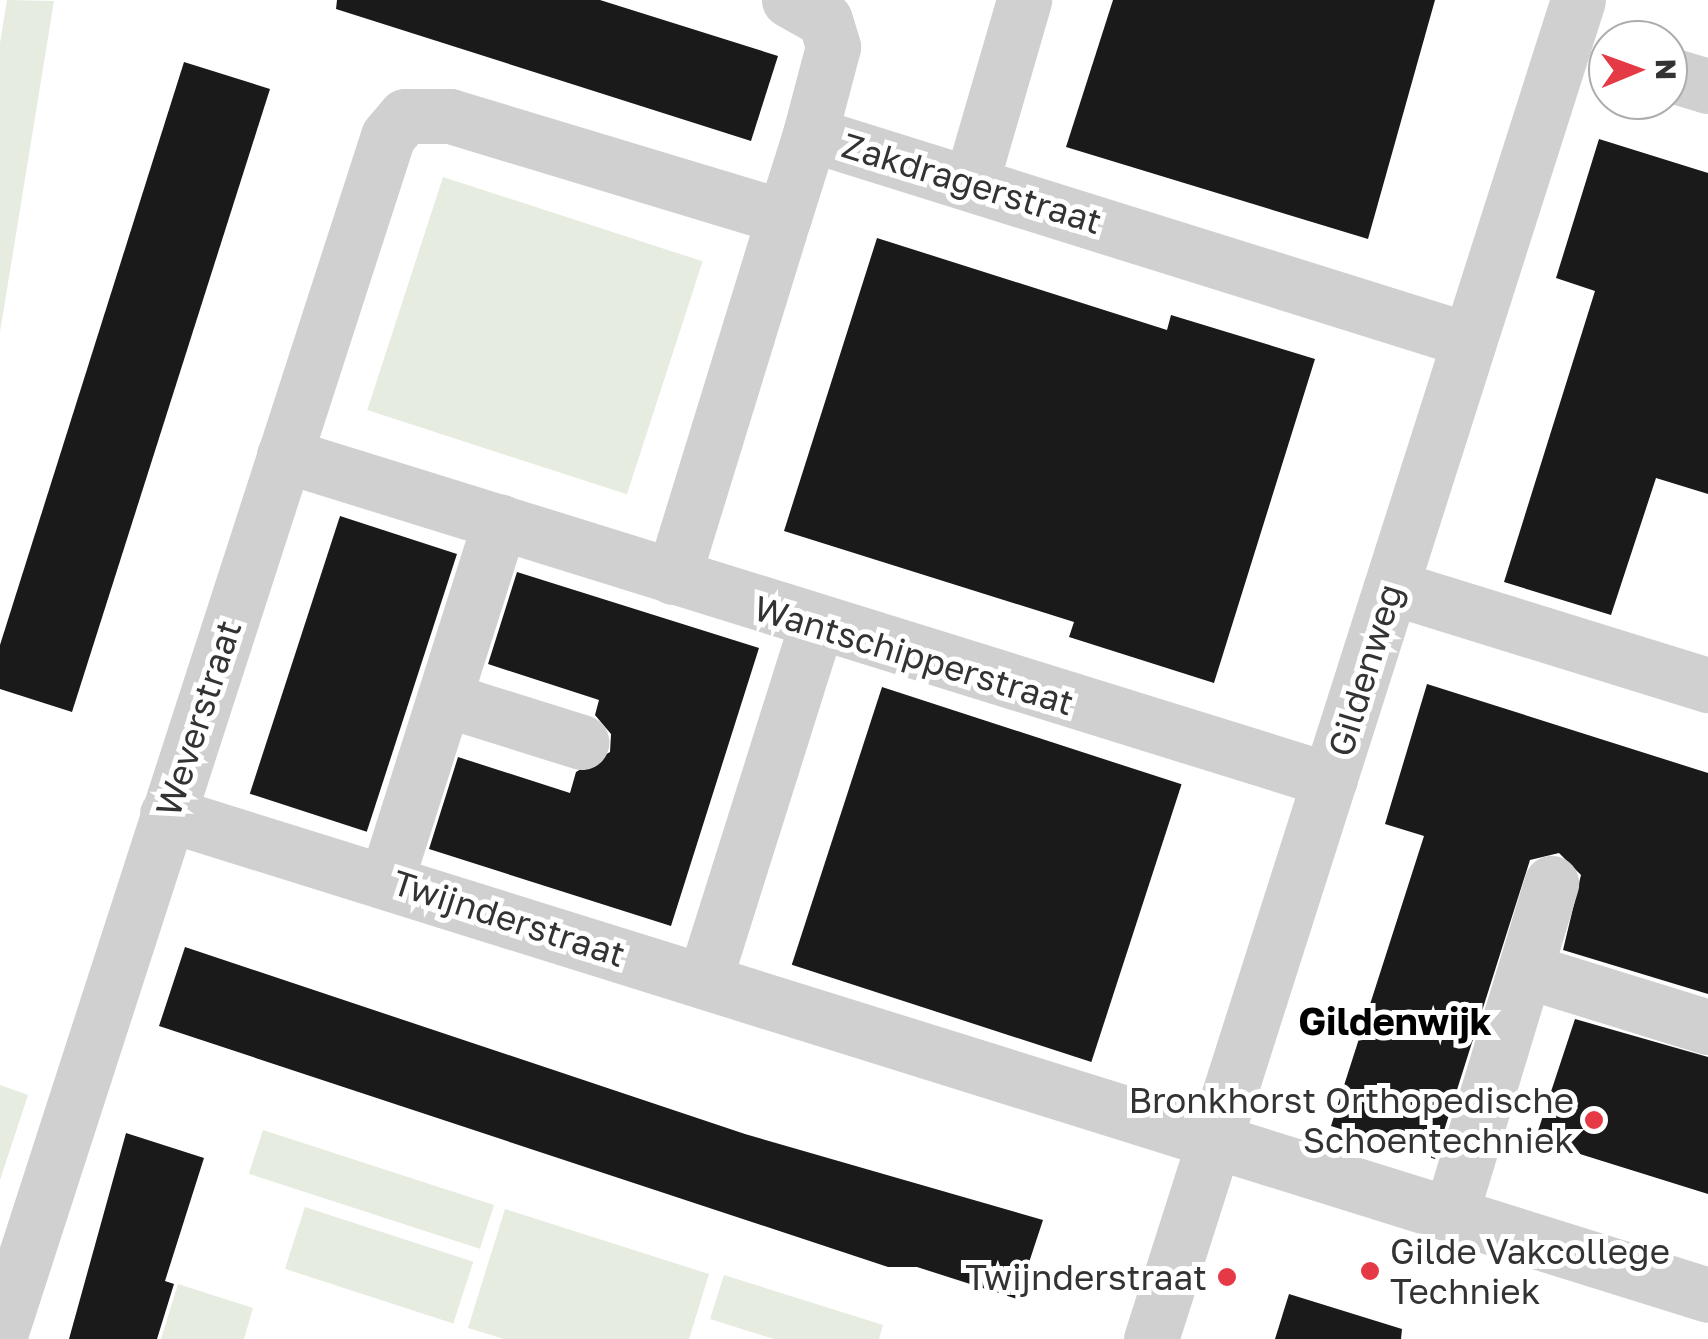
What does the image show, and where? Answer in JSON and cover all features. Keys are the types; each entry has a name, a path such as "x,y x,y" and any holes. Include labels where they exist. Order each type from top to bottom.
{"street":[{"path":"789,0 825,20 833,48 810,134"},
{"path":"971,182 1024,0"},
{"name":"Gildenweg","path":"1152,1339 1469,340 1584,32"},
{"name":"Weverstraat","path":"0,1335 388,136 414,113 450,116 784,217"},
{"name":"Zakdragerstraat","path":"673,577 810,134 1469,340"},
{"name":"Wantschipperstraat","path":"284,455 816,626 1330,780"},
{"path":"387,878 500,522"},
{"path":"1391,587 1708,684"},
{"path":"704,980 816,626"},
{"path":"444,699 580,742"},
{"name":"Twijnderstraat","path":"167,814 387,878 1708,1295"},
{"path":"1451,1213 1552,884"},
{"path":"1527,970 1708,1027"}],"shaded area":[{"path":"7,0 54,1 0,332 0,43"},
{"path":"443,177 703,261 627,494 367,410"},
{"path":"0,1085 28,1095 0,1180"},
{"path":"263,1130 494,1205 480,1249 249,1174"},
{"path":"305,1207 473,1262 453,1324 285,1269"},
{"path":"505,1209 709,1274 689,1339 504,1339 468,1328"},
{"path":"724,1275 883,1325 879,1339 774,1339 710,1319"},
{"path":"178,1284 253,1308 244,1339 161,1339"}],"building":[{"path":"337,0 600,0 778,56 751,141 336,9"},
{"path":"1113,0 1435,0 1368,239 1066,147"},
{"path":"184,62 270,89 72,712 0,689 0,645"},
{"path":"1599,139 1708,173 1708,494 1656,478 1611,615 1504,582 1595,291 1556,278"},
{"path":"877,238 1167,330 1171,315 1315,359 1214,683 1069,637 1074,622 784,531"},
{"path":"340,516 457,554 367,832 250,794"},
{"path":"517,572 759,648 671,926 429,849 458,757 570,793 576,772 610,752 611,734 595,715 599,700 488,664"},
{"path":"1427,684 1708,773 1708,994 1563,950 1581,875 1559,853 1530,860 1435,1159 1331,1126 1424,836 1385,824"},
{"path":"882,687 1182,784 1091,1062 792,965"},
{"path":"185,947 745,1134 1043,1220 1017,1299 917,1267 888,1267 159,1026"},
{"path":"1575,1019 1708,1057 1708,1194 1535,1140"},
{"path":"126,1133 204,1158 165,1281 174,1284 157,1339 69,1339"},
{"path":"1289,1294 1402,1329 1401,1339 1275,1339"}],"place":[{"name":"Bronkhorst Orthopedische Schoentechniek","path":"1594,1120"},
{"name":"Gilde Vakcollege Techniek","path":"1370,1271"},
{"name":"Twijnderstraat","path":"1227,1277"}],"district":[{"name":"Gildenwijk","path":"1395,1021"}]}
